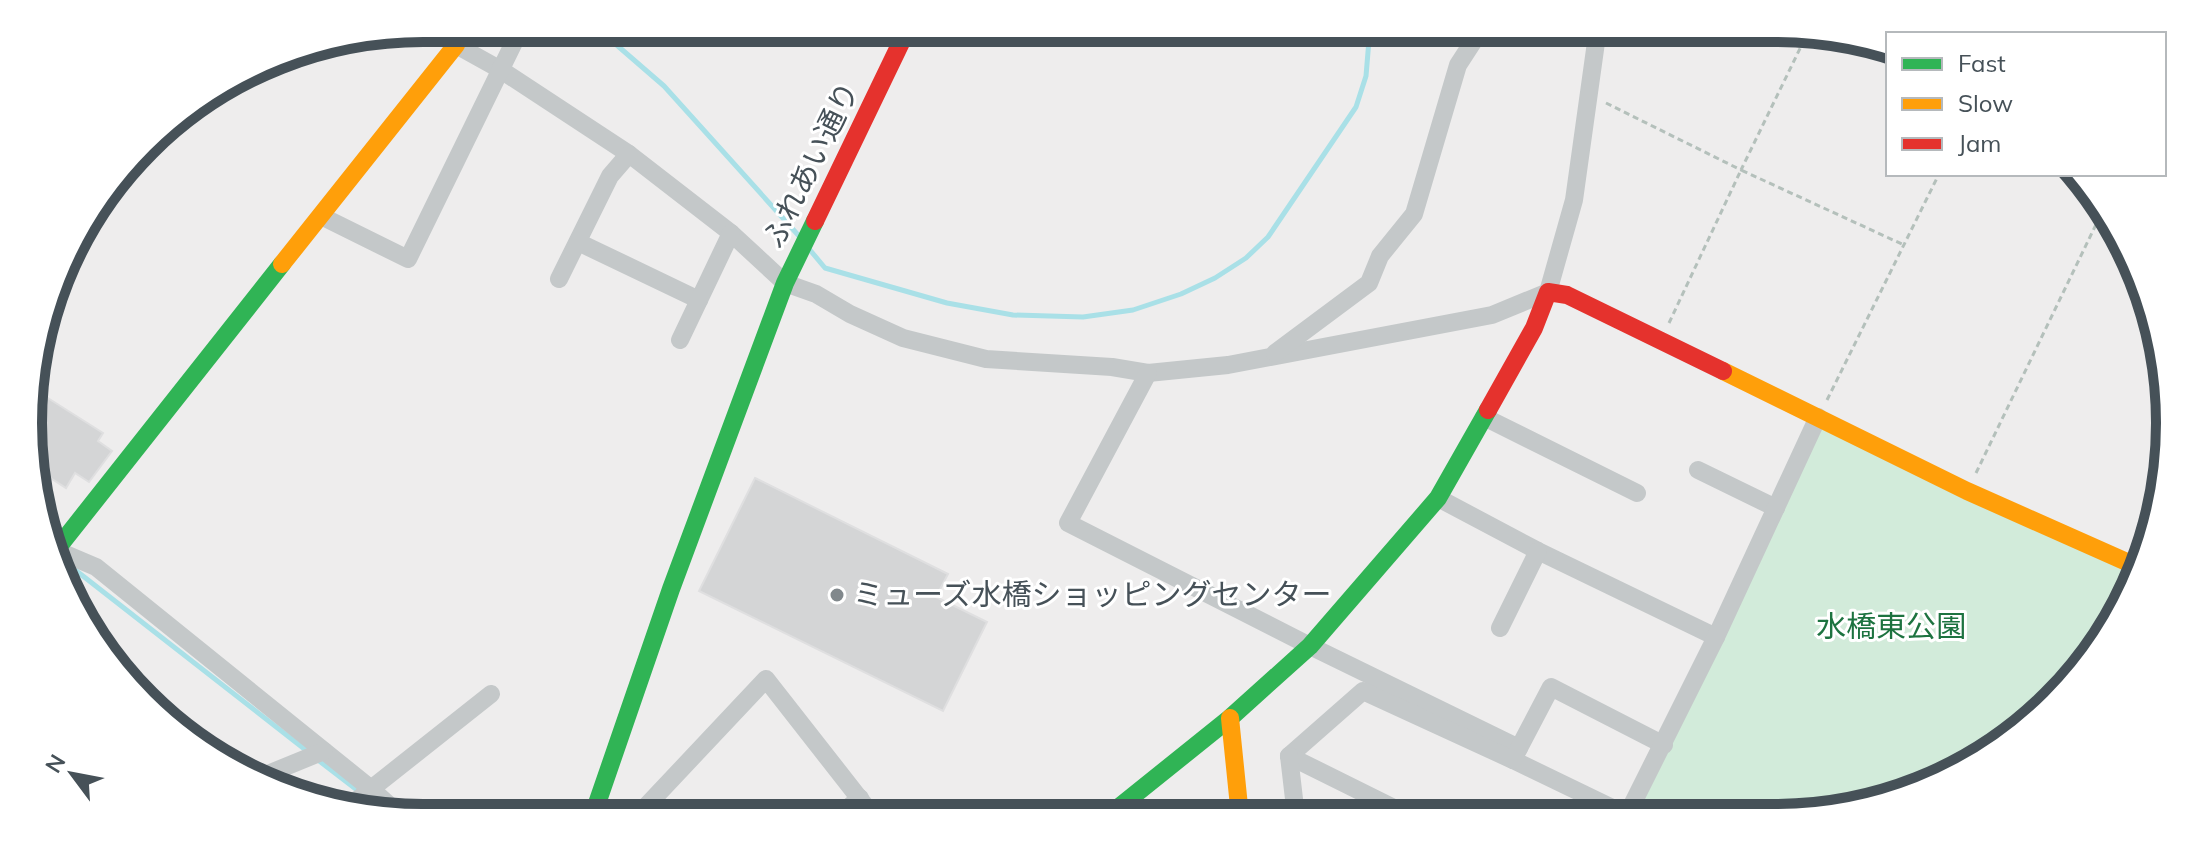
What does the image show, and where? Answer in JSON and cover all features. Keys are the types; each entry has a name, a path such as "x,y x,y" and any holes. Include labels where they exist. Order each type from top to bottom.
{"street":[{"path":"452,42 629,154 731,233 785,283 816,294 850,314 903,338 986,359 1112,367 1148,373 1228,365 1492,315 1548,292 1567,295 1967,491 2129,563"},
{"path":"321,216 408,259 514,42"},
{"name":"ふれあい通り","path":"597,804 671,589 785,283 901,42"},
{"path":"1270,357 1369,283 1380,256 1414,214 1458,65 1473,42"},
{"path":"1123,804 1230,718 1310,646 1438,498 1534,328 1548,292 1574,200 1596,42"},
{"path":"61,543 456,45"},
{"path":"559,279 610,176 629,154"},
{"path":"680,340 731,233"},
{"path":"578,242 699,300"},
{"path":"1148,373 1068,523 1310,646 1607,804"},
{"path":"1484,417 1637,493"},
{"path":"1633,804 1716,637 1818,417"},
{"path":"1698,470 1776,508"},
{"path":"1438,498 1538,551 1716,637"},
{"path":"1500,628 1538,551"},
{"path":"65,554 96,567 386,802"},
{"path":"648,804 766,679 864,804"},
{"path":"1516,754 1551,687 1664,745"},
{"path":"1289,756 1363,691 1516,754"},
{"path":"358,798 491,694"},
{"path":"1230,718 1239,804"},
{"path":"271,773 324,751"},
{"path":"1289,756 1386,804"},
{"path":"1289,756 1295,804"},
{"path":"853,804 860,798"}],"path":[{"path":"1661,341 1803,43"},
{"path":"1590,94 1741,170 1904,245"},
{"path":"1818,417 1938,176"},
{"path":"1967,491 2098,221"}],"green space":[{"name":"水橋東公園","path":"1818,417 2126,571 2092,635 2061,674 2007,725 1944,765 1874,791 1825,801 1639,804"}],"building":[{"path":"43,395 103,433 98,441 112,451 89,482 75,473 66,488 45,475"},
{"path":"755,478 948,574 936,597 987,622 943,711 699,591"}],"waterway":[{"path":"613,42 664,86 799,236"},
{"path":"810,250 825,268 947,303 1013,315 1083,317 1133,310 1181,294 1215,278 1246,258 1268,237 1356,107 1366,76 1369,42"},
{"path":"74,569 307,751"},
{"path":"318,760 361,793"}],"traffic: fast":[{"path":"597,804 671,589 785,283 815,221"},
{"path":"61,543 282,264"},
{"path":"1123,804 1230,718 1310,646 1438,498 1488,410"}],"traffic: slow":[{"path":"282,264 456,45"},
{"path":"1723,371 1967,491 2129,563"},
{"path":"1230,718 1239,804"}],"traffic: jam":[{"path":"815,221 901,42"},
{"path":"1488,410 1534,328 1548,292 1567,295 1723,371"}],"place":[{"name":"ミューズ水橋ショッピングセンター","path":"837,595"}]}
